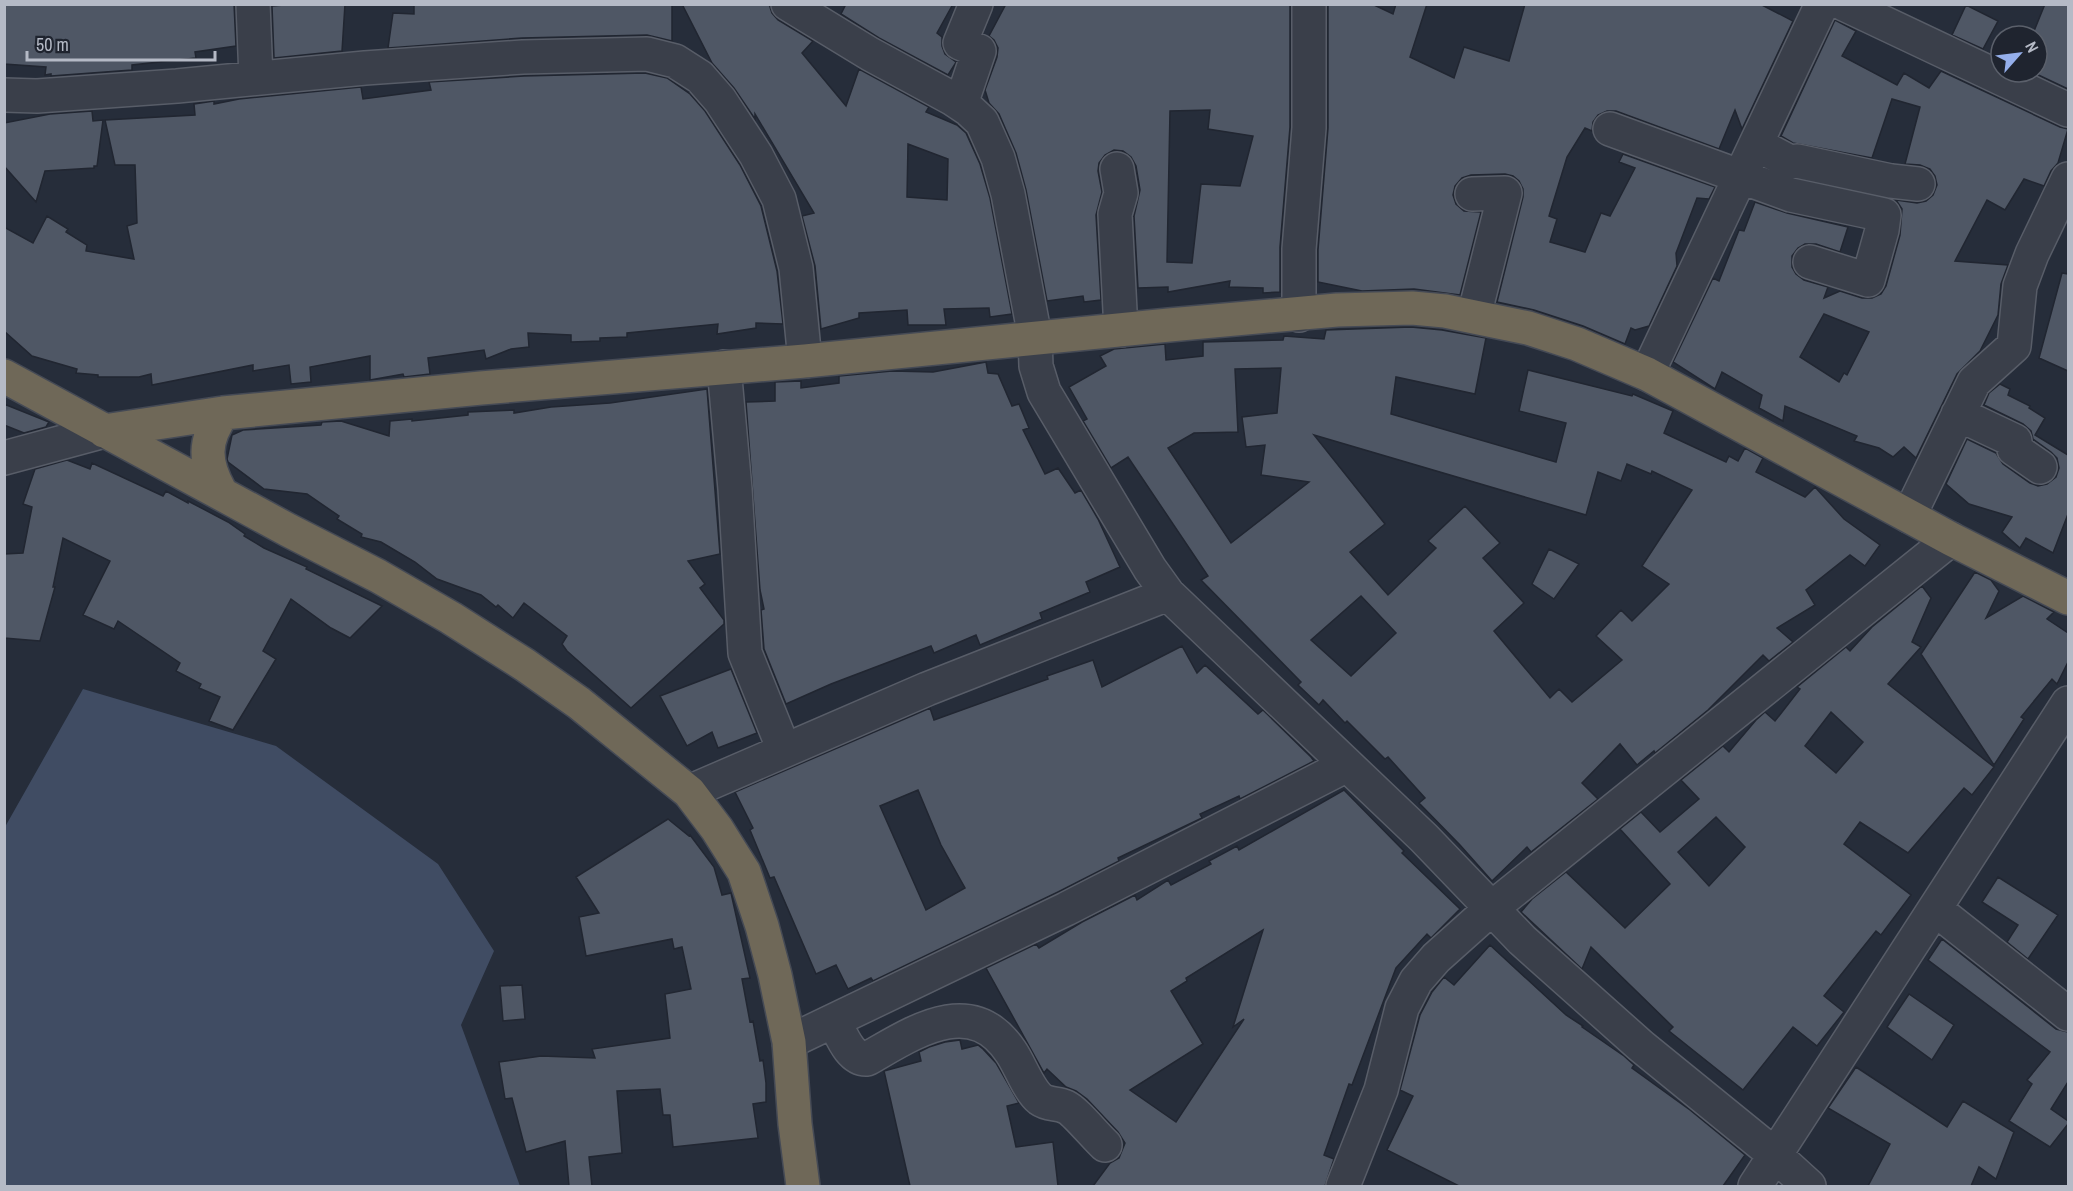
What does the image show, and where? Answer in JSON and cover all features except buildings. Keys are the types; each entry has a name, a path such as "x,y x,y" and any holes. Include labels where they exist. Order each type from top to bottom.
{"highway":[{"path":"104,431 223,413 806,361 1035,337 1337,310 1412,308 1474,316 1528,328 1647,374 1909,516 2068,598"},
{"path":"4,376 220,491 288,530 378,576 451,618 579,703 689,792 717,829 744,872 768,945 789,1042 795,1124 803,1186"},
{"path":"220,491 210,468 208,443 213,427 223,413"}],"street":[{"path":"253,4 256,78"},
{"path":"788,4 870,54 961,104 982,122 998,158 1008,194 1035,337 1036,366 1044,392 1150,569 1168,594 1347,765 1492,907 1522,940 1641,1046 1775,1155 1809,1186"},
{"path":"961,104 979,51 960,44 976,4"},
{"path":"1299,315 1299,249 1309,128 1309,4"},
{"path":"1647,374 1819,8 2068,110"},
{"path":"4,95 61,94 177,86 365,68 523,57 647,54 675,61 700,77 720,100 756,155 779,199 796,268 806,361"},
{"path":"1610,129 1791,195 1884,215 1869,279 1810,262"},
{"path":"1756,144 1790,162 1797,161 1891,181 1918,184"},
{"path":"1117,169 1121,193 1115,214 1121,330"},
{"path":"1909,516 1974,382 2014,346 2020,286 2032,254 2068,179"},
{"path":"1472,194 1505,193 1474,316"},
{"path":"724,367 735,489 744,653 784,750"},
{"path":"1958,414 2015,441 2014,449 2040,467"},
{"path":"4,458 104,431"},
{"path":"1343,1186 1381,1090 1402,1008 1416,981 1436,958 1492,907 1951,538"},
{"path":"689,792 927,689 1168,594"},
{"path":"1755,1186 2068,703"},
{"path":"789,1042 1066,909 1347,765"},
{"path":"1935,909 2068,1014"},
{"path":"834,1021 855,1056 863,1060 916,1031 936,1023 951,1021 985,1026 999,1036 1011,1051 1040,1099 1052,1105 1068,1108 1105,1145"}],"water":[{"path":"83,689 276,746 438,864 494,951 461,1025 520,1186 5,1186 5,827"}]}
